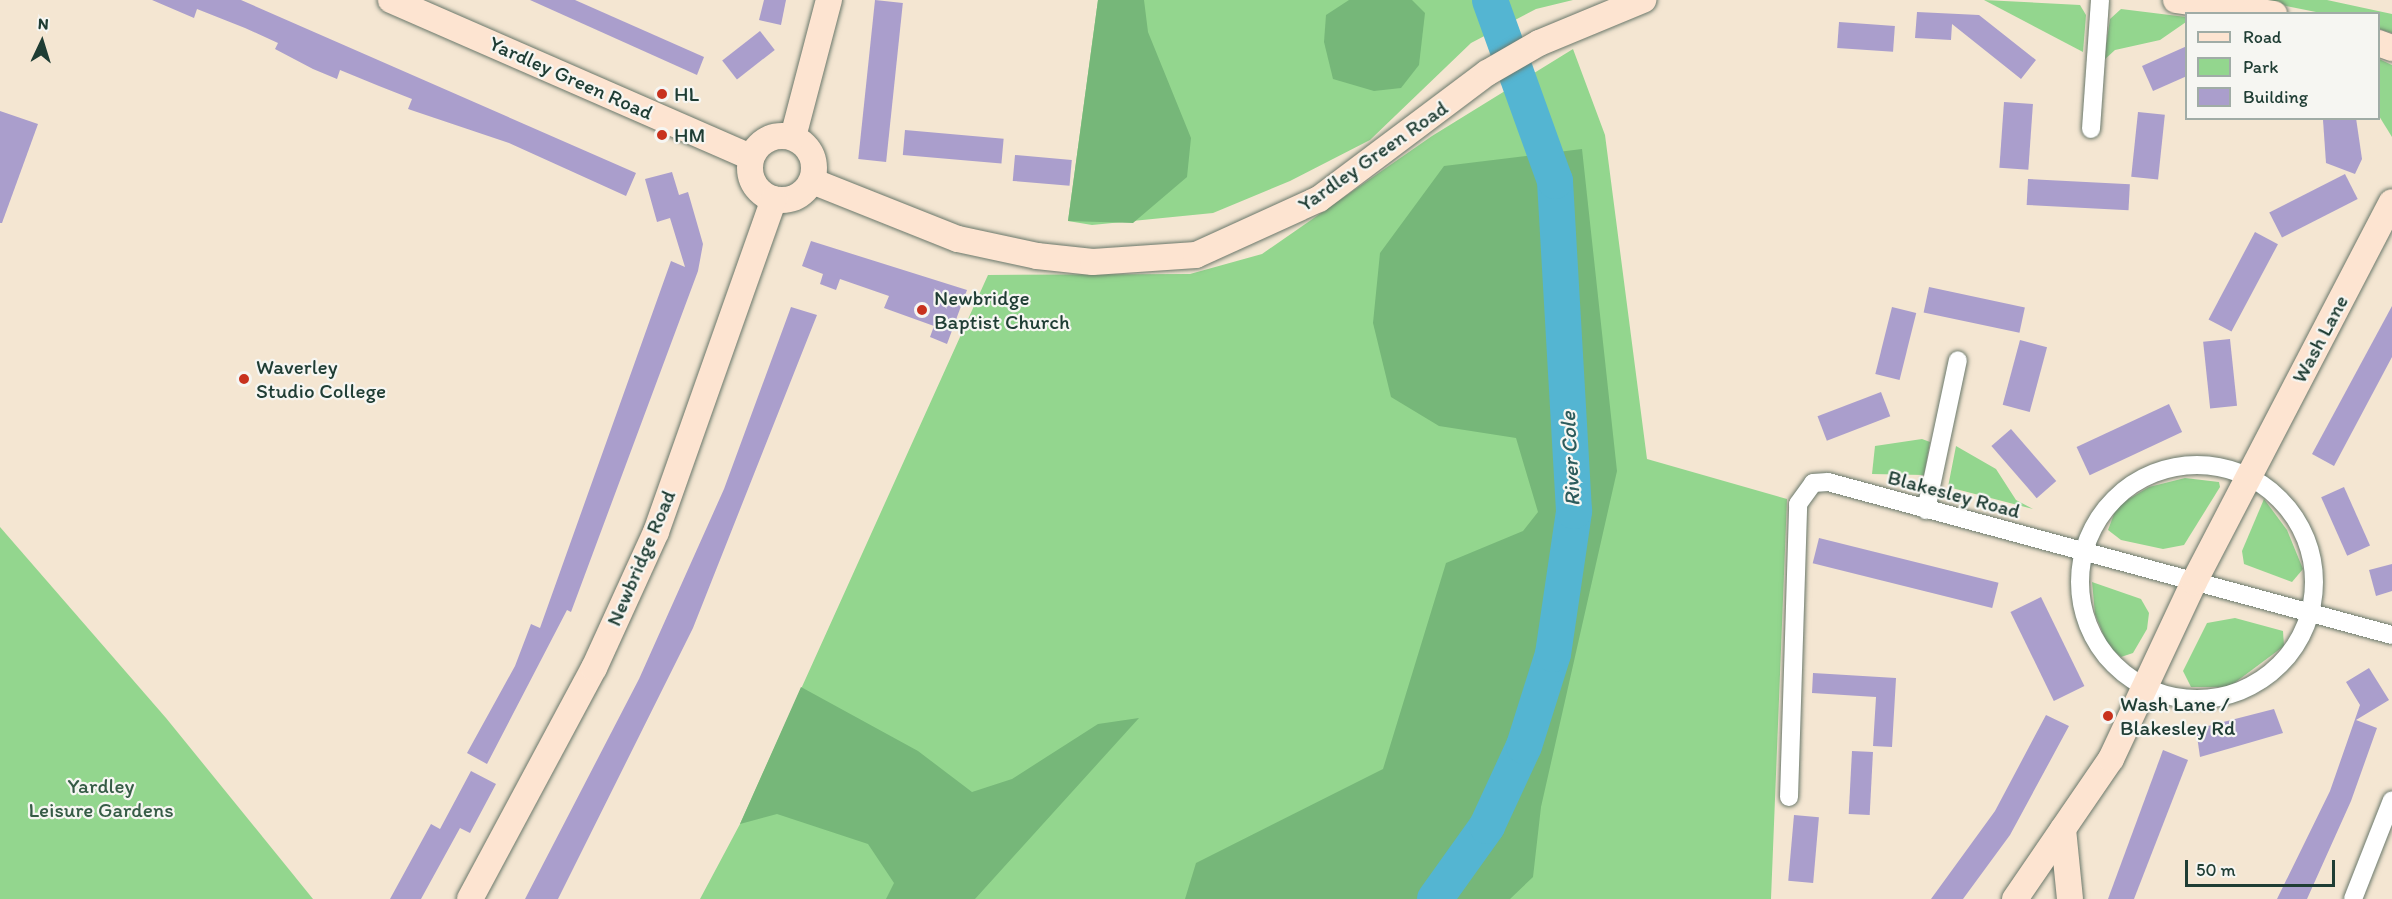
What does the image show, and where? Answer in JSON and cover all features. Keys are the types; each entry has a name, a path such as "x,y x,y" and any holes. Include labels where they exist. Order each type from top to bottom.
{"street":[{"name":"Yardley Green Road","path":"391,0 750,158"},
{"path":"793,137 829,0"},
{"name":"Yardley Green Road","path":"812,181 958,239 1037,256 1105,262 1196,255 1319,198 1487,73 1539,43 1643,0"},
{"path":"2091,129 2100,0"},
{"path":"2176,0 2260,12"},
{"path":"793,137 813,160 812,181 792,198 774,199 754,184 750,158 764,140 793,137"},
{"name":"Newbridge Road","path":"470,899 594,668 656,532 774,199"},
{"name":"Wash Lane","path":"2014,899 2111,759 2194,582 2392,202"},
{"path":"1926,510 1958,360"},
{"path":"2203,465 2248,476 2286,505 2300,524 2314,570 2313,613 2289,657 2253,686 2232,694 2187,699 2143,687 2122,672 2091,632 2079,582 2082,552 2117,496 2157,472 2203,465"},
{"name":"Blakesley Road","path":"1789,798 1803,493 1813,483 1828,482 2392,635"},
{"path":"2353,899 2392,800"},
{"path":"2063,829 2070,899"}],"green space":[{"path":"1098,0 1573,0 1536,9 1471,43 1370,140 1290,181 1213,213 1092,225 1068,221"},
{"path":"1098,0 1144,0 1148,32 1191,138 1187,177 1133,223 1068,221"},
{"path":"1349,0 1412,0 1425,13 1419,65 1401,88 1374,91 1333,79 1324,42 1326,15"},
{"path":"1984,0 2080,5 2086,15 2083,52"},
{"path":"2257,0 2327,0 2392,14 2392,33 2380,29 2380,12 2316,12"},
{"path":"2121,9 2185,17 2185,23 2160,40 2115,50 2104,60 2110,19"},
{"path":"1573,49 1605,135 1647,459 1787,499 1771,899 700,899 740,824 988,275 1190,274 1262,254 1432,136"},
{"path":"2380,59 2392,65 2392,137 2380,118"},
{"path":"1582,149 1617,471 1541,807 1533,877 1510,899 1185,899 1196,863 1383,769 1446,563 1523,531 1538,512 1516,438 1439,426 1391,397 1373,323 1380,253 1444,166"},
{"path":"1922,439 1930,442 1924,475 1872,474 1875,446"},
{"path":"1956,446 1996,469 2016,500 2033,509 1948,487"},
{"path":"2185,478 2219,482 2220,487 2184,545 2163,549 2121,540 2108,530 2117,506 2149,487"},
{"path":"2264,499 2287,530 2303,569 2292,582 2244,564 2242,551"},
{"name":"Yardley Leisure Gardens","path":"0,527 166,718 313,899 0,899"},
{"path":"2092,582 2141,599 2149,613 2147,629 2133,653 2121,657 2108,646 2095,614"},
{"path":"2235,618 2283,631 2284,646 2229,687 2191,687 2183,671 2207,623"},
{"path":"801,687 918,751 972,792 1012,779 1098,724 1139,718 975,899 886,899 894,883 868,844 777,814 740,824"}],"building":[{"path":"152,0 241,0 636,173 626,196 509,143 408,109 412,99 340,70 337,79 313,69 275,49 278,43 245,28 197,9 194,18"},
{"path":"530,0 575,0 704,57 697,75"},
{"path":"764,0 786,0 781,25 759,20"},
{"path":"875,0 903,3 886,162 858,159"},
{"path":"1917,12 1979,15 2036,60 2021,79 1952,24 1951,40 1915,38"},
{"path":"1839,22 1895,26 1893,52 1837,48"},
{"path":"760,31 775,50 737,79 722,61"},
{"path":"2185,47 2185,77 2153,91 2142,66"},
{"path":"2004,102 2033,104 2028,170 1999,168"},
{"path":"0,111 38,124 2,223 0,223"},
{"path":"2138,112 2165,115 2158,179 2131,177"},
{"path":"2323,120 2356,120 2362,159 2355,174 2326,163"},
{"path":"905,130 1004,139 1001,164 903,155"},
{"path":"1015,155 1072,160 1070,186 1013,181"},
{"path":"672,172 679,195 688,192 703,244 698,271 571,612 567,610 487,764 467,753 515,666 531,624 540,628 671,261 685,267 670,218 657,222 645,179"},
{"path":"2345,174 2358,199 2282,238 2269,213"},
{"path":"2028,179 2130,184 2128,210 2027,205"},
{"path":"2255,232 2278,244 2231,332 2209,319"},
{"path":"811,241 967,290 947,344 930,337 934,326 884,308 889,296 840,279 836,290 820,284 823,274 802,266"},
{"path":"1929,287 2025,307 2019,333 1924,312"},
{"path":"2392,306 2392,357 2334,466 2312,454"},
{"path":"791,307 817,315 693,628 558,899 525,899 639,679 724,489"},
{"path":"1892,307 1916,313 1900,380 1875,374"},
{"path":"2230,339 2237,406 2210,408 2203,342"},
{"path":"2020,340 2047,347 2030,412 2003,405"},
{"path":"1881,392 1890,416 1827,441 1818,416"},
{"path":"2169,404 2182,432 2090,475 2077,447"},
{"path":"2011,429 2056,481 2037,498 1991,446"},
{"path":"2344,487 2370,545 2347,556 2321,497"},
{"path":"1819,538 1999,583 1992,608 1813,563"},
{"path":"2392,564 2392,591 2376,596 2369,570"},
{"path":"2041,597 2084,686 2054,701 2010,612"},
{"path":"2369,668 2389,700 2356,720 2377,728 2351,801 2307,899 2277,899 2330,791 2360,705 2346,682"},
{"path":"1813,673 1896,678 1892,747 1873,746 1876,697 1812,693"},
{"path":"2274,709 2283,733 2200,757 2196,729"},
{"path":"2046,715 2069,726 2010,835 1963,899 1931,899 1995,811"},
{"path":"2163,750 2188,760 2134,899 2108,899"},
{"path":"1852,751 1873,752 1870,815 1849,814"},
{"path":"471,771 496,784 470,833 460,828 421,899 390,899 431,824 440,829"},
{"path":"1794,815 1819,817 1813,883 1788,881"}],"waterway":[{"name":"River Cole","path":"1435,899 1487,826 1524,746 1553,654 1574,511 1555,181 1490,0"}],"place":[{"name":"HL","path":"662,94"},
{"name":"HM","path":"662,135"},
{"name":"Newbridge Baptist Church","path":"922,310"},
{"name":"Waverley Studio College","path":"244,379"},
{"name":"Wash Lane / Blakesley Rd","path":"2108,716"}]}
